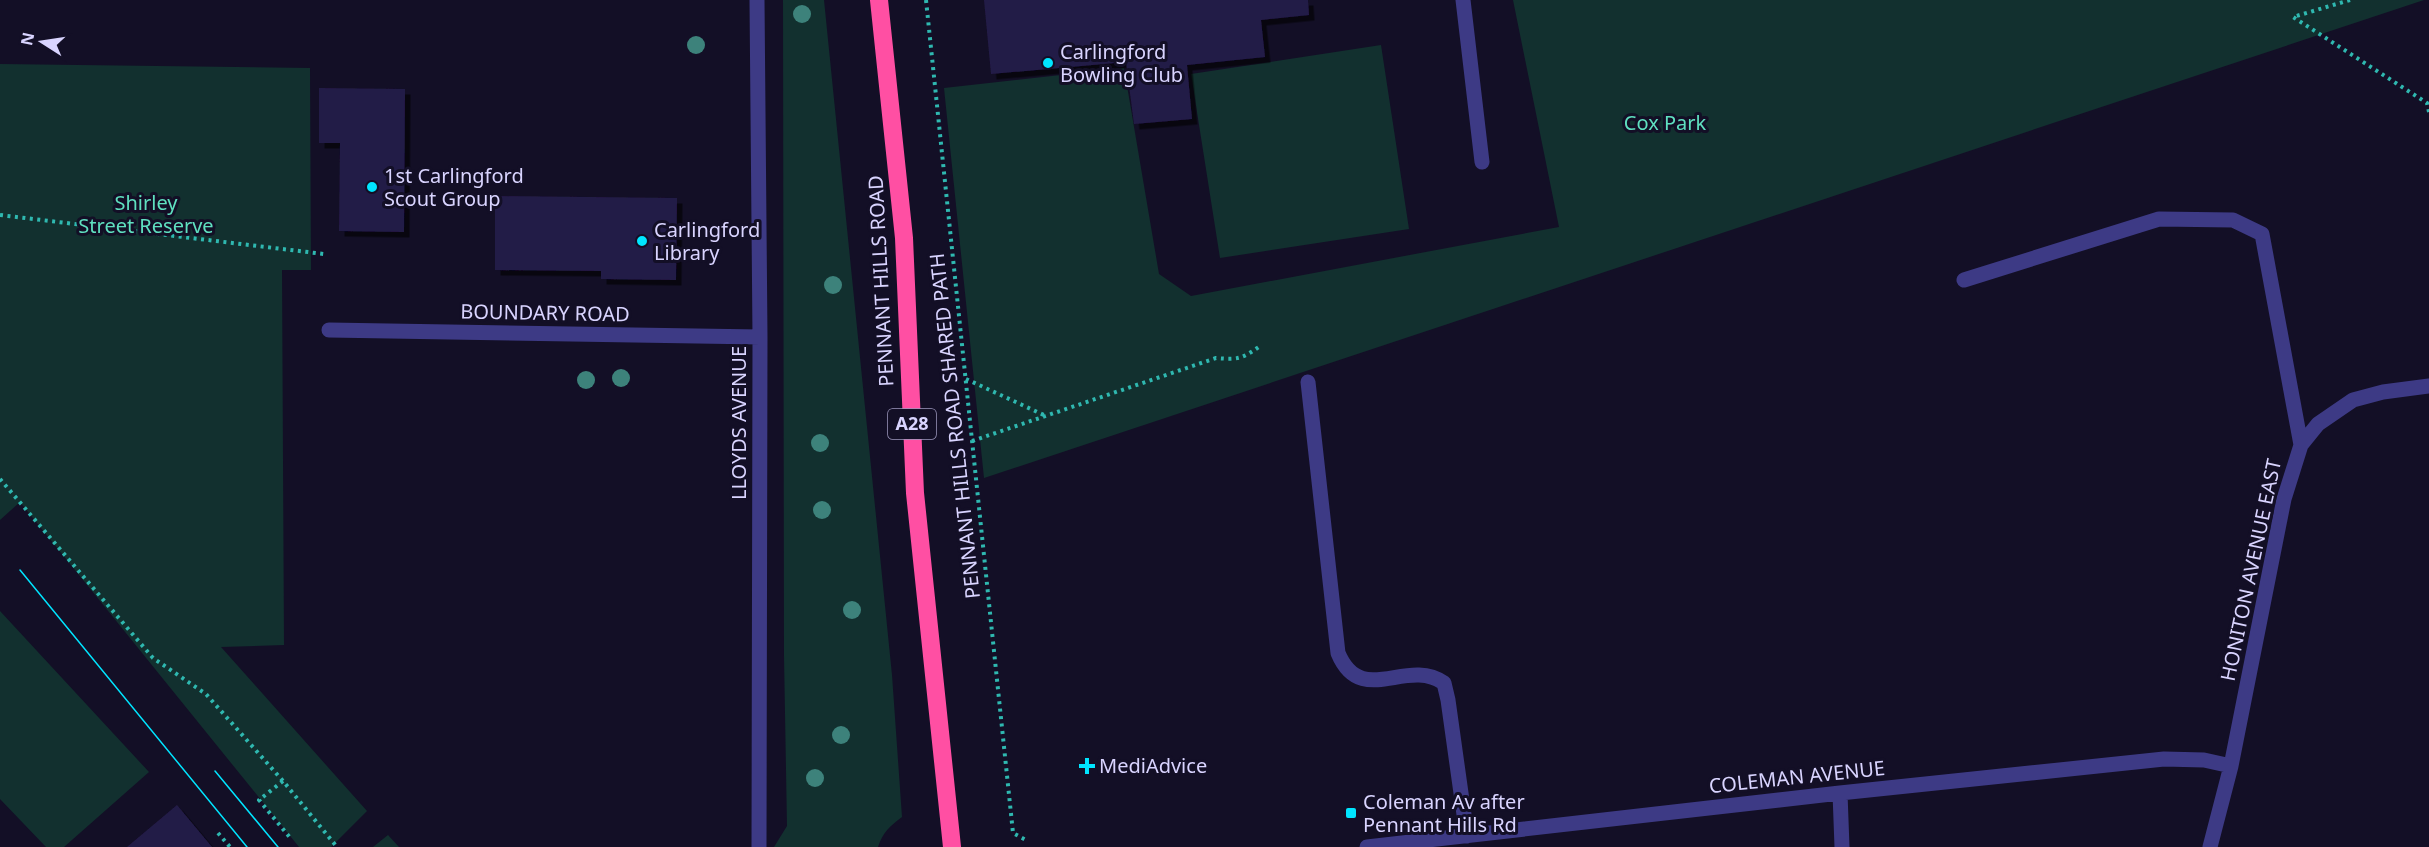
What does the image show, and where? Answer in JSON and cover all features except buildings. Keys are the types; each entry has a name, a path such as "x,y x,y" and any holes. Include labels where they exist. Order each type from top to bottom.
{"highway":[{"name":"PENNANT HILLS ROAD","path":"879,0 904,238 915,493 952,847"}],"street":[{"name":"LLOYDS AVENUE","path":"757,0 760,337 759,847"},
{"path":"1463,0 1482,162"},
{"path":"1964,280 2159,219 2233,220 2262,234 2301,446"},
{"name":"BOUNDARY ROAD","path":"329,330 760,337"},
{"path":"1308,382 1338,653 1350,674 1363,679 1426,675 1444,683 1467,836"},
{"name":"HONITON AVENUE EAST","path":"2210,847 2231,766 2284,499 2301,446 2318,424 2353,400 2384,392 2429,386"},
{"name":"COLEMAN AVENUE","path":"1367,847 2164,759 2204,760 2231,766"},
{"path":"1840,793 1842,847"}],"path":[{"name":"PENNANT HILLS ROAD SHARED PATH","path":"926,0 1013,833 1026,840"},
{"path":"2350,0 2293,17 2427,103 2429,112"},
{"path":"0,215 324,254"},
{"path":"972,441 1216,358 1235,360 1243,358 1260,346"},
{"path":"965,378 1047,416"},
{"path":"0,479 153,658 206,694 283,781 337,847"},
{"path":"283,781 259,800 292,840"},
{"path":"218,833 230,847"}],"green space":[{"path":"783,0 824,0 892,675 902,817 887,830 878,847 774,847 787,826 784,656"},
{"name":"Cox Park","path":"1513,0 2424,0 984,478 944,88 1124,68 1159,274 1191,296 1559,227"},
{"path":"1381,45 1409,229 1220,258 1191,74"},
{"name":"Shirley Street Reserve","path":"0,64 310,68 311,270 282,270 284,645 221,647 367,811 331,847 299,847 20,502 0,520"},
{"path":"0,611 149,772 64,847 46,847 0,799"},
{"path":"388,835 399,847 373,847"}],"tram line":[{"path":"20,570 247,847"},
{"path":"215,771 278,847"}],"place":[{"name":"Carlingford Bowling Club","path":"1048,63"},
{"name":"1st Carlingford Scout Group","path":"372,187"},
{"name":"Carlingford Library","path":"642,241"},
{"name":"MediAdvice","path":"1087,766"},
{"name":"Coleman Av after Pennant Hills Rd","path":"1351,813"}]}
